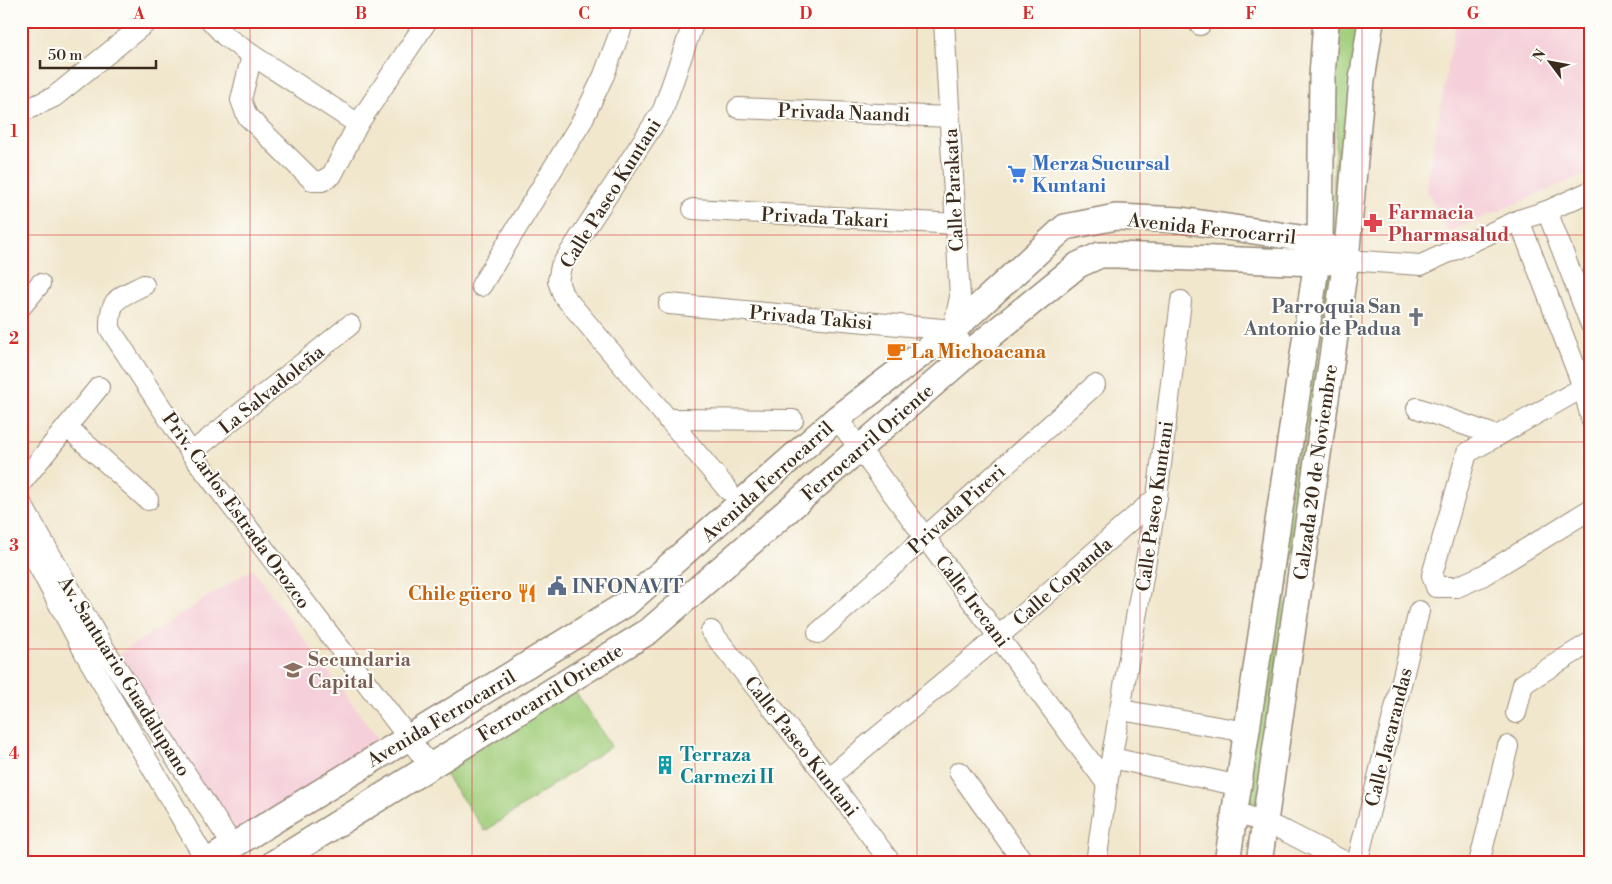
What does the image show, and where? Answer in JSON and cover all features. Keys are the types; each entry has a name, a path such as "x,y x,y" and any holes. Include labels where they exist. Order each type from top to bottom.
{"main road":[{"name":"Calzada 20 de Noviembre","path":"1227,863 1234,811 1240,786 1318,252 1322,76 1326,21"},
{"name":"Calzada 20 de Noviembre","path":"1259,863 1346,260 1362,80 1371,21"},
{"name":"Avenida Ferrocarril","path":"206,862 626,604 837,418 952,330 1065,227 1116,217 1181,220 1346,260"},
{"path":"1180,259 1181,220"},
{"name":"Ferrocarril Oriente","path":"274,863 649,631 968,354 1078,265 1100,255 1180,259 1318,252"},
{"path":"668,568 688,597"},
{"path":"524,667 540,698"}],"street":[{"path":"21,110 26,110 54,97 148,21"},
{"path":"211,21 230,29 252,55 358,124"},
{"path":"252,55 241,100 247,116 313,181 322,181 332,174 358,124 427,21"},
{"path":"481,286 582,121 604,75 624,21"},
{"name":"Calle Paseo Kuntani","path":"694,21 663,110 561,266 558,281 563,295 728,490"},
{"name":"Calle Parakata","path":"944,21 960,297 952,330"},
{"name":"Privada Naandi","path":"738,108 949,117"},
{"path":"1346,260 1421,265 1519,220 1547,211 1591,192"},
{"name":"Privada Takari","path":"693,209 956,224"},
{"path":"1547,211 1586,298 1591,324"},
{"path":"1519,220 1587,385 1591,418"},
{"path":"21,307 40,284"},
{"name":"Priv. Carlos Estrada Orozco","path":"144,285 116,299 109,312 110,329 191,453 409,737"},
{"name":"Calle Paseo Kuntani","path":"1096,863 1107,784 1157,497 1181,300"},
{"name":"Privada Takisi","path":"669,304 952,330"},
{"name":"La Salvadoleña","path":"191,453 350,325"},
{"path":"952,330 968,354"},
{"name":"Privada Pireri","path":"818,634 1095,384"},
{"path":"1587,385 1467,453 1432,575 1436,587 1458,586 1482,576 1591,509"},
{"path":"21,483 99,387"},
{"path":"1417,408 1497,436"},
{"name":"Calle Irecani","path":"837,418 1000,636 1107,784"},
{"path":"666,419 793,420"},
{"path":"67,427 148,500"},
{"name":"Calle Copanda","path":"828,778 1000,636 1157,497"},
{"name":"Av. Santuario Guadalupano","path":"21,503 161,782 206,862"},
{"name":"Av. Santuario Guadalupano","path":"21,533 94,650 182,770 233,846"},
{"name":"Calle Jacarandas","path":"1357,863 1419,610"},
{"name":"Calle Paseo Kuntani","path":"711,631 828,778 891,863"},
{"path":"1516,713 1523,684 1591,642"},
{"path":"1121,710 1247,732"},
{"path":"409,737 430,766"},
{"path":"1479,863 1508,746"},
{"path":"1112,758 1240,786"},
{"path":"161,782 182,770"},
{"path":"959,772 1024,863"},
{"path":"1234,811 1266,822 1347,863"}],"shaded area":[{"path":"1456,21 1591,21 1591,172 1448,232 1426,188"},
{"path":"252,569 382,744 234,840 120,653"}],"green space":[{"path":"1333,21 1364,21 1344,237 1331,238 1337,125"},
{"path":"1333,267 1257,803 1251,805 1242,801 1323,271"},
{"path":"570,684 611,746 485,831 439,766"}],"place":[{"name":"Merza Sucursal Kuntani","path":"1017,174"},
{"name":"Farmacia Pharmasalud","path":"1373,223"},
{"name":"Parroquia San Antonio de Padua","path":"1416,317"},
{"name":"La Michoacana","path":"896,351"},
{"name":"INFONAVIT","path":"557,586"},
{"name":"Chile güero","path":"527,593"},
{"name":"Secundaria Capital","path":"293,670"},
{"name":"Terraza Carmezi II","path":"665,765"}]}
